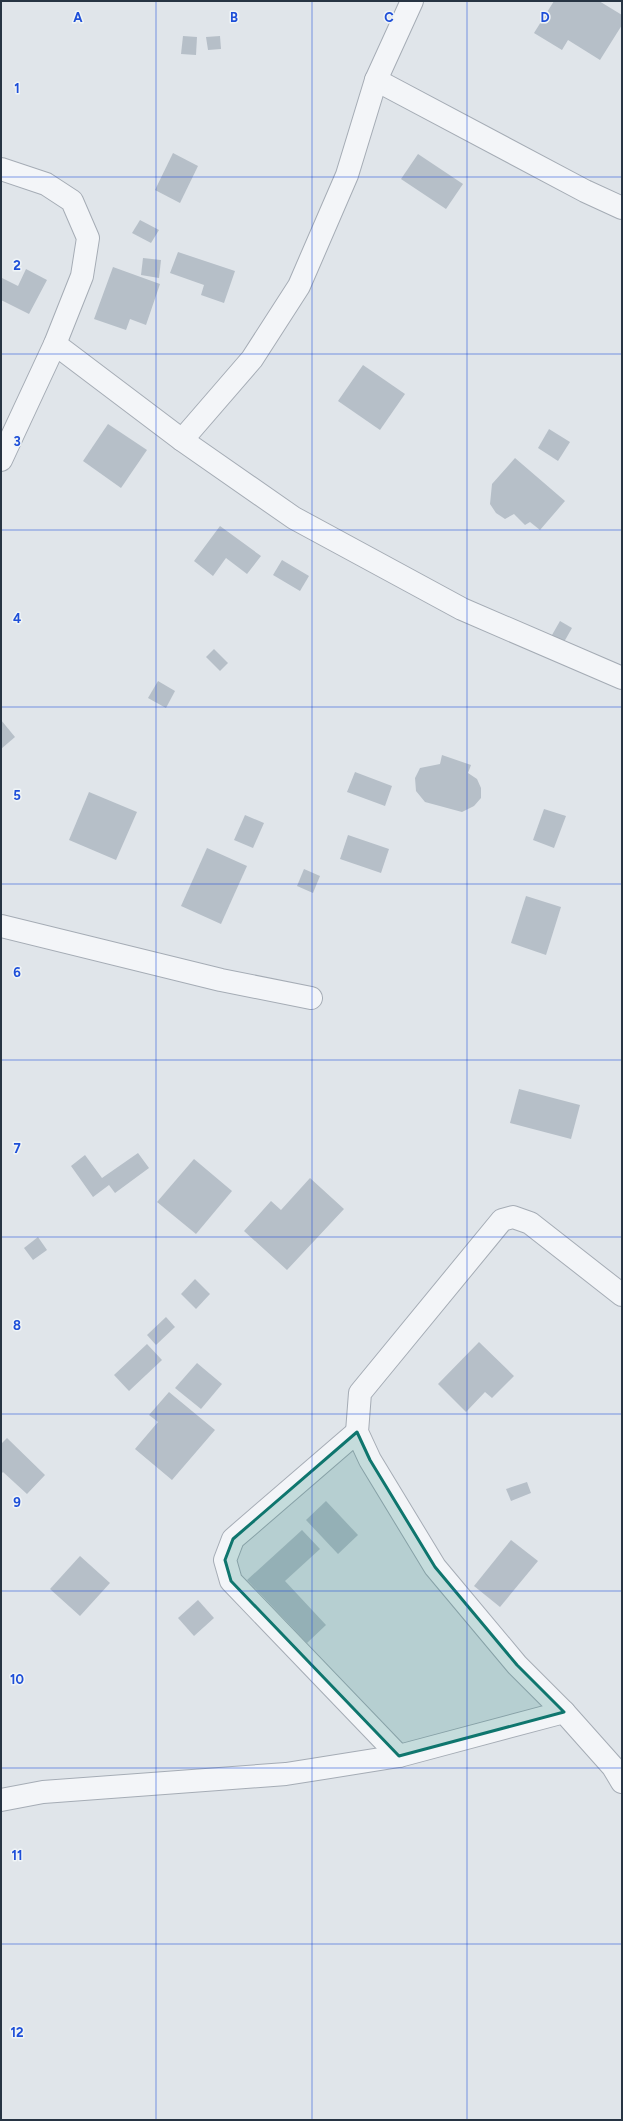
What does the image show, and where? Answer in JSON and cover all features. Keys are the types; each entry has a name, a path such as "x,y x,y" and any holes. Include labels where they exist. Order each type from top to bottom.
{"street":[{"path":"182,440 252,359 299,286 347,175 376,80 412,1"},
{"path":"376,80 585,191 622,208"},
{"path":"1,169 46,184 72,201 88,238 82,276 55,344 1,460"},
{"path":"55,344 182,440 301,521 462,609 622,678"},
{"path":"1,926 221,980 310,998"},
{"path":"622,1295 530,1223 513,1217 502,1220 360,1393 357,1432 370,1460 435,1568 516,1665 564,1712 613,1767 622,1782"},
{"path":"357,1432 233,1538 225,1560 231,1581 399,1756"},
{"path":"1,1800 43,1792 286,1774 399,1756 564,1712"}],"highlighted area":[{"path":"357,1432 370,1460 435,1567 517,1665 564,1712 399,1756 231,1581 225,1560 233,1539"}],"building":[{"path":"554,1 599,1 622,15 622,25 600,60 568,40 562,50 534,33"},
{"path":"183,36 197,37 196,55 181,54"},
{"path":"220,36 221,49 208,50 206,37"},
{"path":"173,153 198,166 180,203 155,190"},
{"path":"418,154 463,184 446,209 401,179"},
{"path":"140,220 159,230 151,243 132,233"},
{"path":"178,252 235,271 224,303 201,295 204,285 170,273"},
{"path":"143,258 161,260 159,278 141,275"},
{"path":"113,267 160,284 146,325 130,319 126,330 94,319"},
{"path":"26,269 47,280 29,314 1,300 2,278 18,286"},
{"path":"363,365 405,394 380,430 338,401"},
{"path":"108,424 147,450 121,488 83,461"},
{"path":"549,429 570,442 558,461 538,448"},
{"path":"515,458 565,501 540,530 530,522 525,525 514,514 505,519 496,513 490,504 492,484"},
{"path":"220,526 261,556 247,574 226,558 213,576 194,561"},
{"path":"282,560 309,576 300,591 273,575"},
{"path":"560,621 572,628 564,642 552,635"},
{"path":"214,649 228,663 220,671 206,657"},
{"path":"158,681 175,691 166,708 148,698"},
{"path":"1,720 15,737 1,749"},
{"path":"442,755 471,765 468,773 477,779 481,788 481,798 474,806 462,812 425,802 416,791 415,778 420,768 440,764"},
{"path":"355,772 392,786 385,806 347,792"},
{"path":"89,792 137,812 116,860 69,840"},
{"path":"544,809 566,816 554,848 533,840"},
{"path":"245,815 264,823 253,848 234,840"},
{"path":"348,835 389,849 381,873 340,859"},
{"path":"207,848 247,866 221,924 181,906"},
{"path":"304,869 320,876 313,893 297,886"},
{"path":"526,896 561,907 546,955 511,943"},
{"path":"519,1089 580,1105 571,1139 510,1123"},
{"path":"138,1153 149,1168 115,1193 109,1185 93,1197 71,1166 85,1155 102,1178"},
{"path":"194,1159 232,1191 196,1234 157,1202"},
{"path":"310,1178 344,1209 287,1270 244,1231 271,1201 281,1210"},
{"path":"38,1237 47,1250 33,1260 24,1248"},
{"path":"195,1279 210,1294 196,1309 181,1294"},
{"path":"166,1317 175,1327 156,1345 147,1335"},
{"path":"479,1342 514,1376 492,1398 485,1392 466,1412 438,1384"},
{"path":"147,1344 162,1360 129,1391 114,1375"},
{"path":"197,1363 222,1384 201,1409 175,1388"},
{"path":"169,1392 215,1430 172,1480 135,1449 158,1422 149,1415"},
{"path":"7,1438 45,1475 27,1494 3,1472 1,1474 1,1444"},
{"path":"527,1482 531,1493 511,1501 506,1489"},
{"path":"326,1501 358,1535 338,1554 306,1520"},
{"path":"302,1530 320,1549 285,1581 326,1625 307,1643 247,1580"},
{"path":"511,1540 538,1561 500,1607 474,1586"},
{"path":"80,1556 110,1583 80,1616 50,1589"},
{"path":"198,1600 214,1618 194,1636 178,1618"}]}
